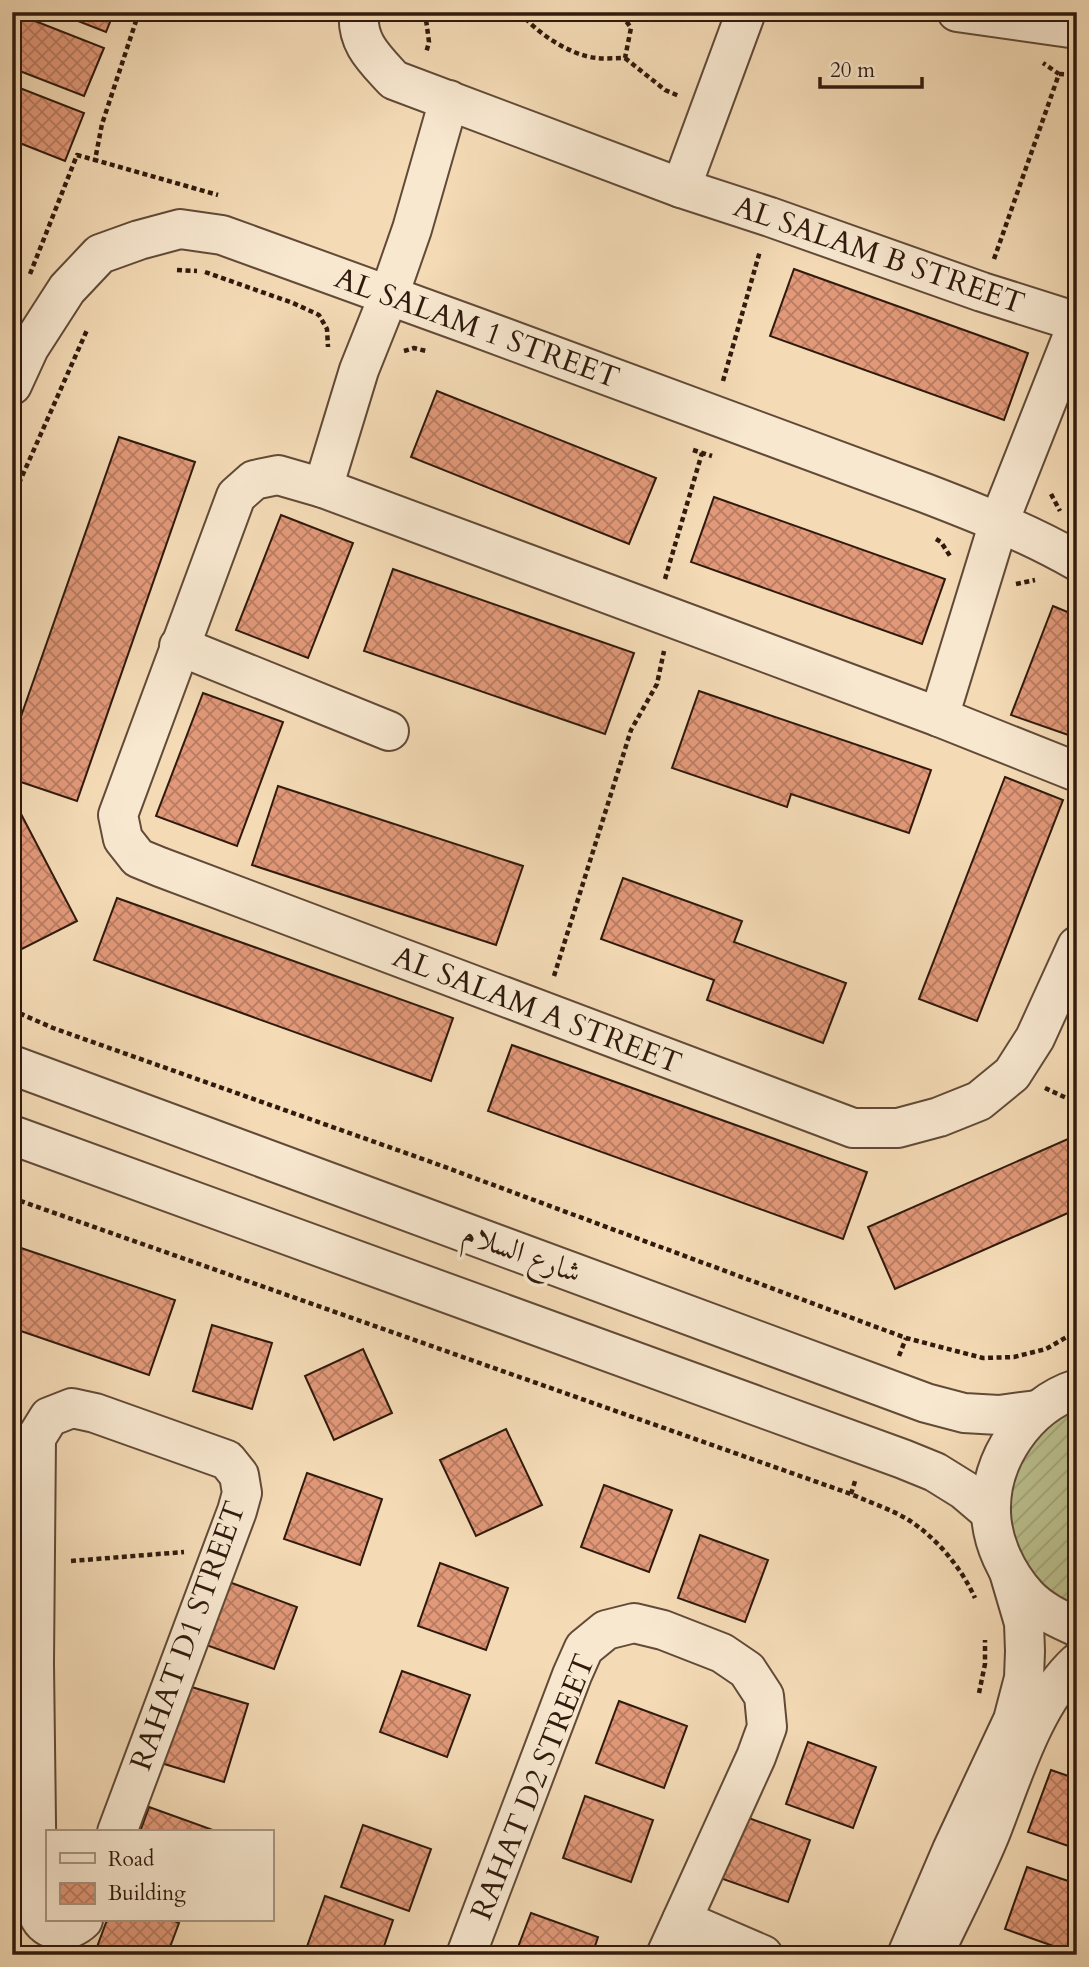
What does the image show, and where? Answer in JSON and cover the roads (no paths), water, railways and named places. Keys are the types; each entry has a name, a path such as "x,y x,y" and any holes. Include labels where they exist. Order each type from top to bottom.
{"street":[{"name":"AL SALAM B STREET","path":"359,12 362,41 394,80 681,188 1077,323 999,522"},
{"path":"681,188 746,12"},
{"path":"957,12 1077,29"},
{"path":"323,488 359,370 412,229 449,100"},
{"name":"AL SALAM 1 STREET","path":"12,385 29,348 67,289 100,254 180,229 222,235 999,522 1045,543 1061,570"},
{"name":"AL SALAM A STREET","path":"1077,772 939,717 323,488 278,475 254,480 236,496 118,815 123,839 138,858 853,1128 898,1128 939,1117 979,1101 1012,1074 1035,1038 1077,946"},
{"path":"939,717 999,522"},
{"name":"AL SALAM 1 STREET","path":"999,522 1073,527"},
{"path":"180,646 389,731"},
{"name":"شارع السلام","path":"12,1065 926,1403 964,1413 999,1415 1037,1410"},
{"path":"12,1135 903,1459 935,1472 964,1490 991,1513"},
{"path":"933,1955 1013,1720 1024,1678 1024,1623 1009,1572 996,1543 991,1513 996,1475 1012,1439 1037,1410 1064,1392 1077,1388"},
{"name":"RAHAT D1 STREET","path":"81,1922 71,1930 58,1931 46,1925 38,1914 23,1665 36,1438 49,1417 72,1408 95,1413 227,1460 239,1475 242,1493 118,1830"},
{"path":"1009,1572 1028,1597 1052,1617 1077,1627"},
{"name":"RAHAT D2 STREET","path":"466,1955 584,1648 606,1630 635,1623 663,1630 722,1653 747,1670 764,1696 766,1727 759,1747 666,1955"},
{"path":"907,1955 965,1857 1049,1694 1077,1663"},
{"path":"682,1920 763,1955"}]}
